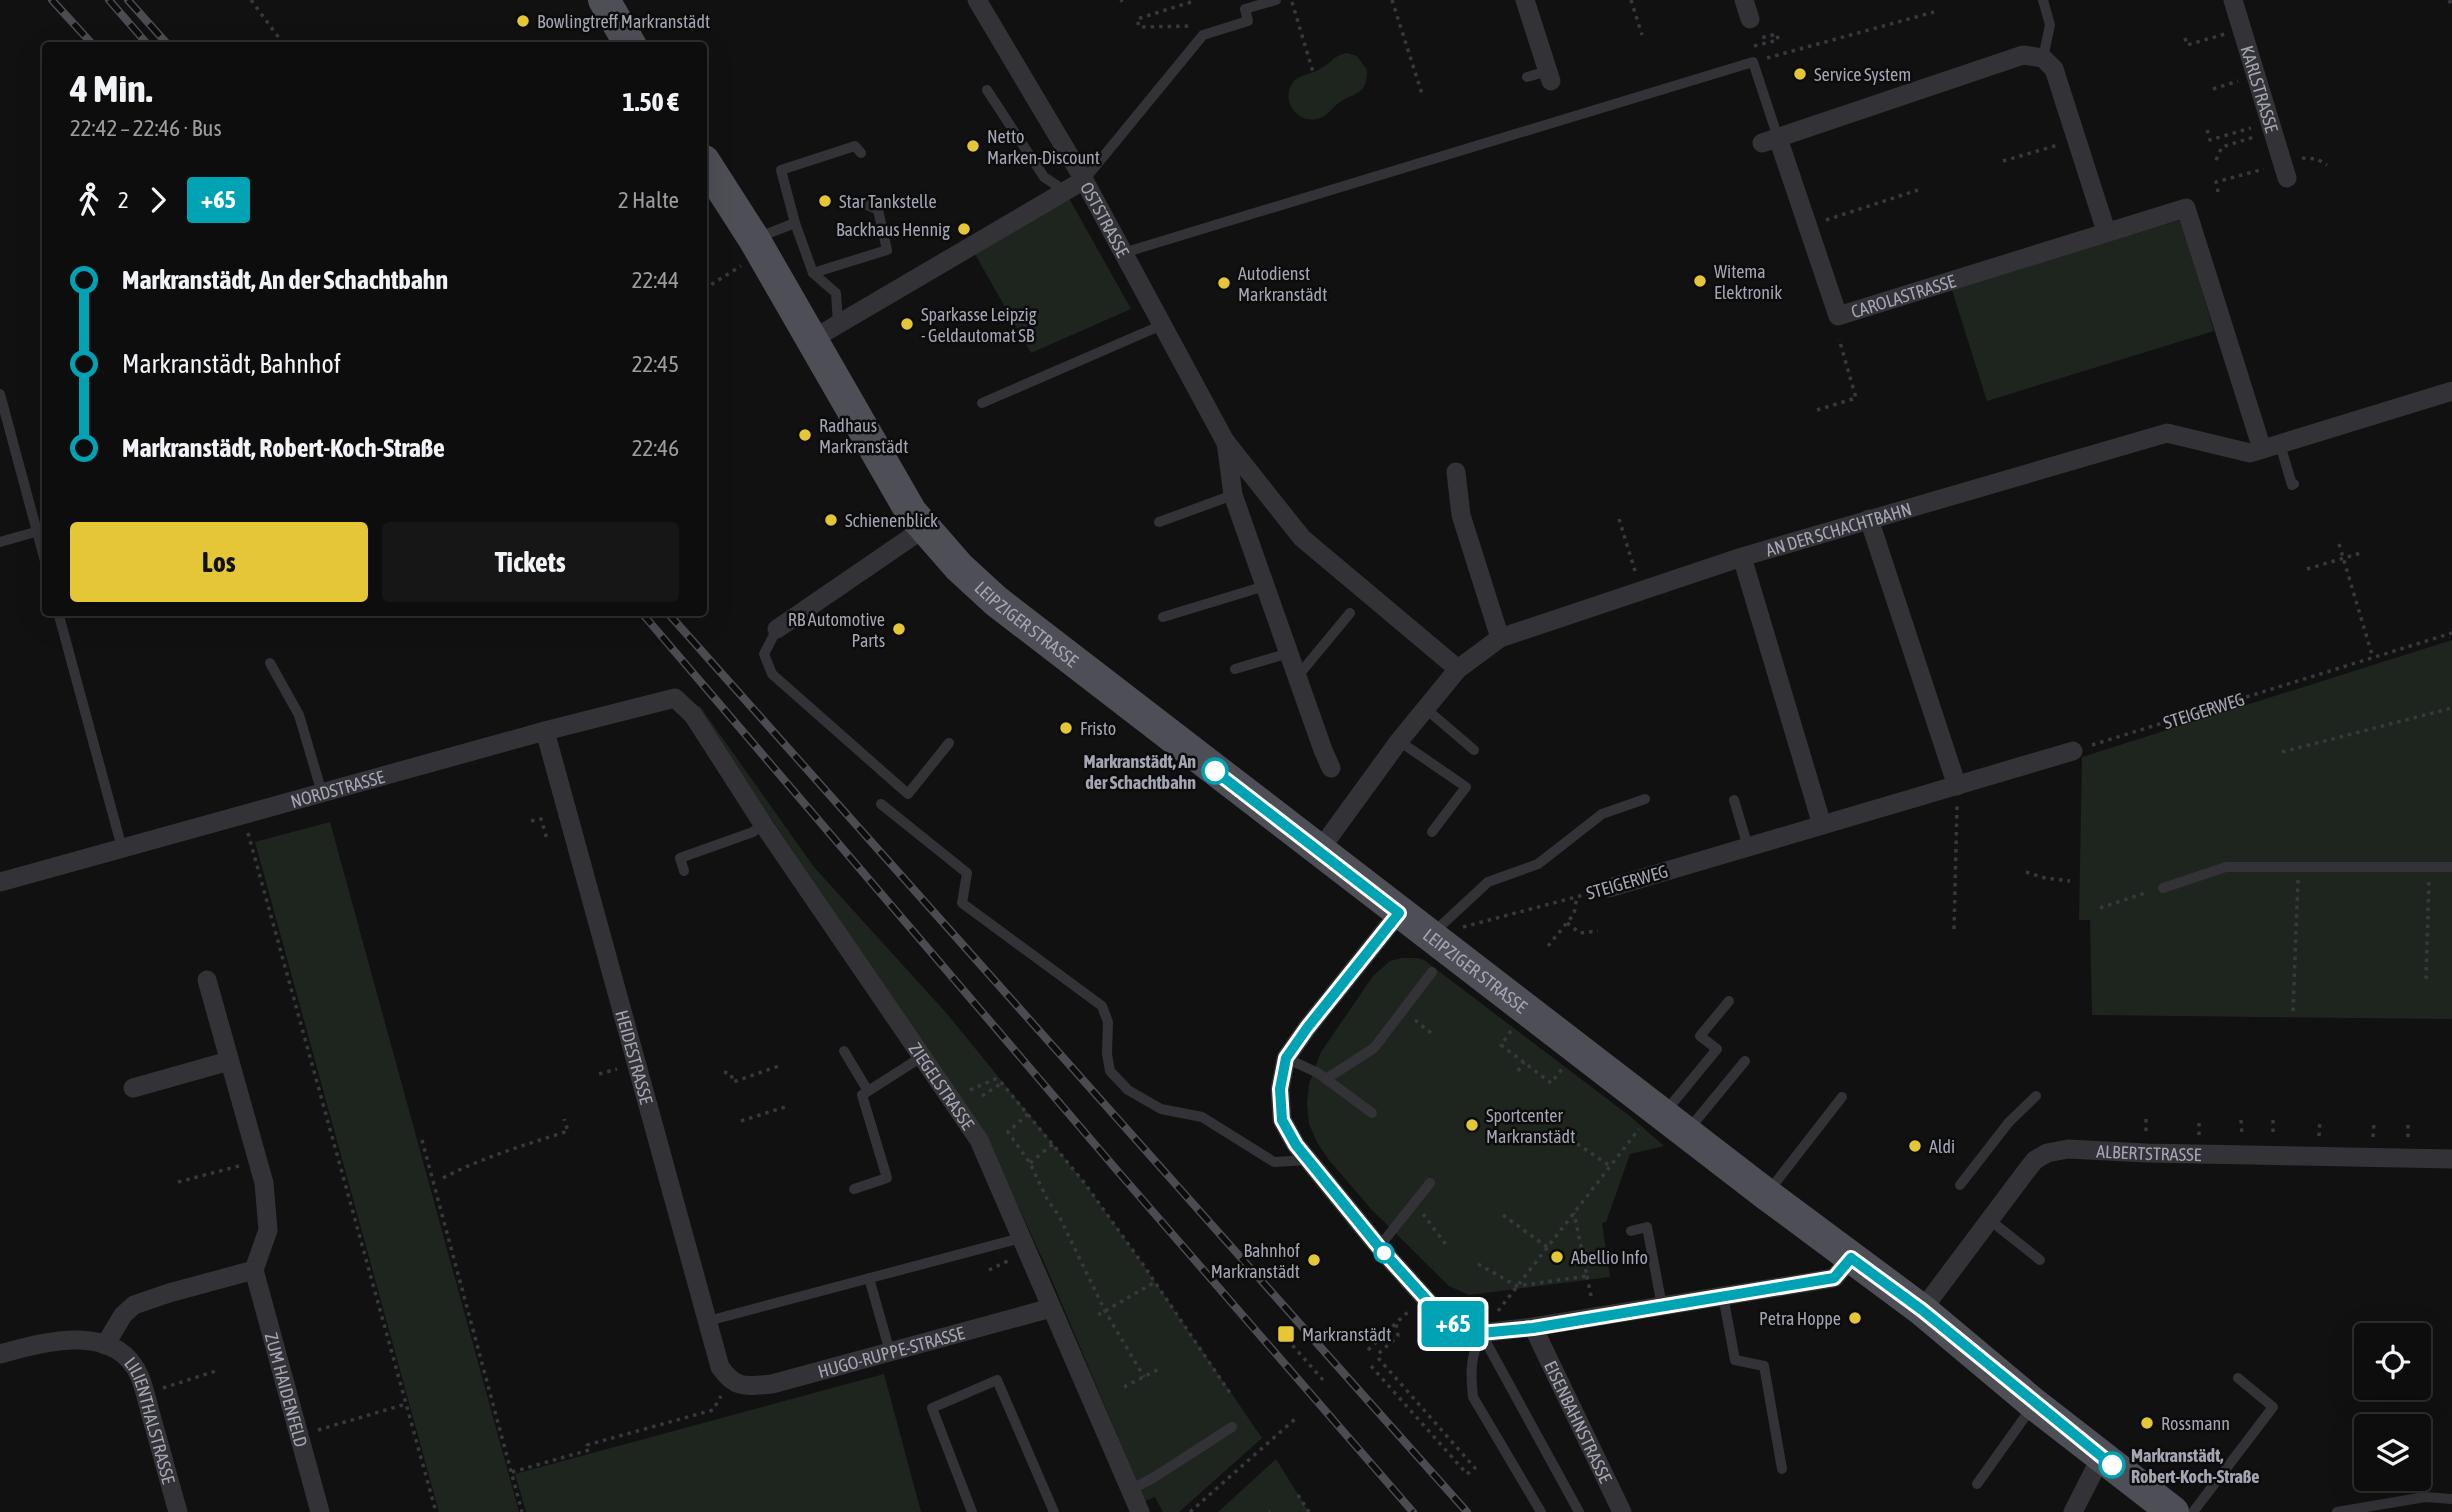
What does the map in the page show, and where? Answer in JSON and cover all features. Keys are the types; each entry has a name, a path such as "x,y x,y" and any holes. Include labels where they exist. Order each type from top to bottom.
{"main road":[{"path":"604,0 629,42"},
{"name":"LEIPZIGER STRASSE","path":"707,166 758,246 826,332 911,512 923,529 959,567 996,601 1668,1119 1922,1310 2034,1404 2173,1512"}],"street":[{"name":"OSTSTRASSE","path":"976,0 1084,180 1226,441 1302,538 1458,669"},
{"path":"1525,0 1549,76"},
{"path":"1744,0 1750,19"},
{"name":"KARLSTRASSE","path":"2233,0 2285,171"},
{"path":"1770,140 2023,55 2043,58 2054,69 2106,231"},
{"name":"CAROLASTRASSE","path":"1770,140 1807,226 1838,316 2186,208 2271,447"},
{"path":"826,332 1084,180"},
{"name":"AN DER SCHACHTBAHN","path":"1319,850 1399,741 1458,669 1500,638 1742,557 2167,433 2250,453 2452,391"},
{"name":"OSTSTRASSE","path":"1226,441 1233,495 1331,768"},
{"path":"1456,472 1461,515 1500,638"},
{"path":"1869,519 1957,786"},
{"path":"777,629 923,529"},
{"path":"1742,557 1822,825"},
{"name":"NORDSTRASSE","path":"0,882 545,731 675,698"},
{"name":"ZIEGELSTRASSE","path":"675,698 692,715 763,824 979,1140 1140,1512"},
{"name":"HEIDESTRASSE","path":"545,731 720,1367 729,1380"},
{"name":"STEIGERWEG","path":"1609,888 2073,751"},
{"path":"1399,913 1286,1058 1280,1089 1282,1120 1308,1160 1379,1247 1444,1319 1463,1330 1481,1333 1533,1328 1834,1278 1851,1258"},
{"path":"0,1354 61,1339 82,1339 105,1345 123,1314 134,1306 169,1293 254,1270 268,1230 264,1183 207,980"},
{"path":"133,1087 229,1061"},
{"name":"ALBERTSTRASSE","path":"1922,1310 2035,1160 2047,1153 2068,1149 2452,1159"},
{"name":"ZUM HAIDENFELD","path":"254,1270 320,1512"},
{"name":"HUGO-RUPPE-STRASSE","path":"729,1380 744,1386 772,1384 1051,1307"},
{"name":"EISENBAHNSTRASSE","path":"1533,1328 1622,1512"},
{"name":"LILIENTHALSTRASSE","path":"105,1345 124,1354 140,1377 178,1512"},
{"path":"2073,1512 2101,1457"}],"lane":[{"path":"1084,180 1203,35 1248,21 1245,9 1276,0"},
{"path":"2043,0 2050,26 2043,58"},
{"path":"1123,253 1753,62 1770,140"},
{"path":"1527,77 1549,76"},
{"path":"988,90 1044,177 1065,191"},
{"path":"826,332 836,293 813,273 795,223 781,170 855,146 861,153"},
{"path":"813,273 887,250 878,210 863,203 857,205"},
{"path":"758,246 795,223"},
{"path":"982,403 1162,326"},
{"path":"0,394 41,530 0,542"},
{"path":"2271,447 2292,485 2294,484"},
{"path":"1160,522 1233,495"},
{"path":"1163,617 1265,586"},
{"path":"1297,677 1350,613"},
{"path":"59,616 122,848"},
{"path":"777,629 764,654 772,674 908,794 949,743"},
{"path":"1235,669 1289,653"},
{"path":"270,663 299,715 322,794"},
{"path":"1425,708 1474,750"},
{"path":"1399,741 1466,787 1432,832"},
{"path":"1431,936 1488,882 1538,864 1602,814 1645,800"},
{"path":"1734,800 1748,847"},
{"path":"881,804 967,873 962,903 1101,1006 1108,1022 1107,1054 1110,1071 1128,1090 1161,1109 1202,1117 1273,1162 1308,1160"},
{"path":"684,871 680,858 753,832 763,824"},
{"path":"2163,888 2226,867 2452,867"},
{"path":"1326,1079 1374,1048 1432,972"},
{"path":"1668,1119 1717,1049 1700,1036 1729,1001"},
{"path":"844,1051 868,1091"},
{"path":"854,1189 887,1178 862,1095 923,1056"},
{"path":"1286,1058 1326,1079 1372,1113"},
{"path":"1668,1119 1745,1060"},
{"path":"1960,1185 2009,1122 2036,1096"},
{"path":"1766,1194 1842,1097"},
{"path":"1379,1247 1430,1183"},
{"path":"1991,1221 2040,1260"},
{"path":"1631,1231 1647,1227 1662,1306"},
{"path":"708,1321 1021,1238"},
{"path":"869,1278 890,1352"},
{"path":"1723,1296 1735,1360 1765,1366 1782,1469"},
{"path":"1481,1333 1472,1356 1474,1397 1541,1512"},
{"path":"1481,1333 1579,1512"},
{"path":"2193,1512 2273,1407 2238,1378"},
{"path":"972,1512 932,1408 997,1380 1054,1512"},
{"path":"1977,1483 2034,1404"},
{"path":"1130,1490 1232,1427"},
{"path":"2337,1512 2425,1497 2452,1499"}],"path":[{"path":"251,0 282,42"},
{"path":"1292,0 1313,72"},
{"path":"1392,0 1423,97"},
{"path":"1631,0 1642,35"},
{"path":"2449,0 2452,6"},
{"path":"1191,2 1137,19 1139,27 1198,26 1203,35"},
{"path":"1753,62 1934,12"},
{"path":"2185,38 2187,45 2242,29"},
{"path":"1777,34 1778,40 1752,47 1751,40 1777,34"},
{"path":"2207,130 2210,140 2271,126"},
{"path":"2216,159 2222,147 2271,126"},
{"path":"2003,162 2077,139"},
{"path":"2218,192 2216,182 2285,171 2304,158 2317,159 2327,165"},
{"path":"1807,226 1918,190"},
{"path":"707,287 758,246"},
{"path":"1817,410 1856,398 1839,339"},
{"path":"1619,519 1640,590"},
{"path":"2339,544 2372,658"},
{"path":"2307,569 2361,553"},
{"name":"STEIGERWEG","path":"2073,751 2452,633"},
{"path":"2283,752 2452,708"},
{"path":"1954,929 1957,786"},
{"path":"243,816 436,1512"},
{"path":"531,821 541,819 547,839"},
{"path":"2293,1011 2298,867"},
{"path":"2430,867 2426,977 2432,981"},
{"path":"2026,872 2070,881"},
{"name":"STEIGERWEG","path":"1431,936 1609,888"},
{"path":"2100,908 2163,888"},
{"path":"1548,946 1574,914 1577,896"},
{"path":"1567,923 1580,933 1598,931"},
{"path":"1402,1011 1431,1032"},
{"path":"1508,1035 1502,1045 1551,1083 1558,1074"},
{"path":"1518,1070 1524,1062"},
{"path":"724,1072 731,1074 733,1082 779,1066"},
{"path":"951,1097 995,1079 1002,1083 1083,1181 1230,1394"},
{"path":"982,1096 1002,1083"},
{"path":"741,1121 785,1107"},
{"path":"1028,1114 1008,1132 1030,1163 1105,1311 1144,1377"},
{"path":"443,1178 469,1164 568,1131 564,1119"},
{"path":"1481,1333 1610,1166 1668,1119"},
{"path":"1570,1139 1610,1166"},
{"path":"422,1140 522,1512"},
{"path":"1030,1163 1053,1144"},
{"path":"178,1182 258,1161"},
{"path":"1415,1204 1447,1245"},
{"path":"1574,1213 1591,1296"},
{"path":"1503,1215 1547,1247"},
{"path":"1478,1264 1517,1286 1587,1276"},
{"path":"1098,1315 1155,1282"},
{"path":"1368,1350 1423,1297"},
{"path":"1371,1366 1467,1474 1475,1468 1379,1359 1378,1354 1398,1336 1396,1323"},
{"path":"1287,1339 1323,1380"},
{"path":"1124,1387 1161,1368"},
{"path":"145,1394 219,1370"},
{"path":"512,1472 589,1450 587,1445 713,1410 729,1380"},
{"path":"299,1436 406,1404"},
{"path":"1190,1512 1294,1419"},
{"path":"1298,1495 1310,1512"}],"shaded area":[{"path":"1347,53 1357,56 1367,70 1364,87 1339,102 1321,118 1309,119 1296,113 1289,101 1290,86 1295,80 1317,71"},
{"path":"1065,191 1131,309 1031,353 971,247"},
{"path":"2181,220 2214,331 1987,401 1951,287"},
{"path":"2452,640 2452,1019 2092,1015 2090,920 2079,920 2082,757"},
{"path":"699,705 814,867 948,1015 1084,1182 1262,1438 1179,1512 1163,1512 1155,1497 1145,1501 1048,1271 986,1136 697,709"},
{"path":"330,822 519,1512 439,1512 255,842"},
{"path":"1402,958 1424,960 1631,1117 1664,1146 1630,1154 1606,1222 1602,1223 1610,1277 1469,1295 1449,1286 1371,1209 1318,1144 1309,1124 1307,1103 1309,1084 1321,1052 1373,976 1390,961"},
{"path":"884,1374 921,1512 526,1512 515,1474"},
{"path":"1276,1459 1309,1512 1218,1512"}],"railway":[{"path":"52,0 90,42"},
{"path":"109,0 146,42"},
{"path":"128,0 165,42"},
{"path":"644,616 1115,1168 1413,1512"},
{"path":"671,616 1467,1512"}],"bus line":[{"name":"+65","path":"1215,771 1399,913 1286,1058 1280,1089 1282,1120 1296,1145 1379,1247 1444,1319 1463,1330 1481,1333 1533,1328 1834,1278 1851,1258 1922,1310 2112,1465"}],"place":[{"name":"Bowlingtreff Markranstädt","path":"523,21"},
{"name":"Service System","path":"1800,74"},
{"name":"Netto Marken-Discount","path":"973,146"},
{"name":"Star Tankstelle","path":"825,201"},
{"name":"Backhaus Hennig","path":"964,229"},
{"name":"Witema Elektronik","path":"1700,281"},
{"name":"Autodienst Markranstädt","path":"1224,283"},
{"name":"Sparkasse Leipzig - Geldautomat SB","path":"907,324"},
{"name":"Radhaus Markranstädt","path":"805,435"},
{"name":"Schienenblick","path":"831,520"},
{"name":"RB Automotive Parts","path":"899,629"},
{"name":"Fristo","path":"1066,728"},
{"name":"Markranstädt, An der Schachtbahn","path":"1215,771"},
{"name":"Sportcenter Markranstädt","path":"1472,1125"},
{"name":"Aldi","path":"1915,1146"},
{"name":"Abellio Info","path":"1557,1257"},
{"name":"Bahnhof Markranstädt","path":"1314,1260"},
{"name":"Petra Hoppe","path":"1855,1318"},
{"name":"Markranstädt","path":"1286,1334"},
{"name":"Rossmann","path":"2147,1423"},
{"name":"Markranstädt, Robert-Koch-Straße","path":"2112,1465"}]}
